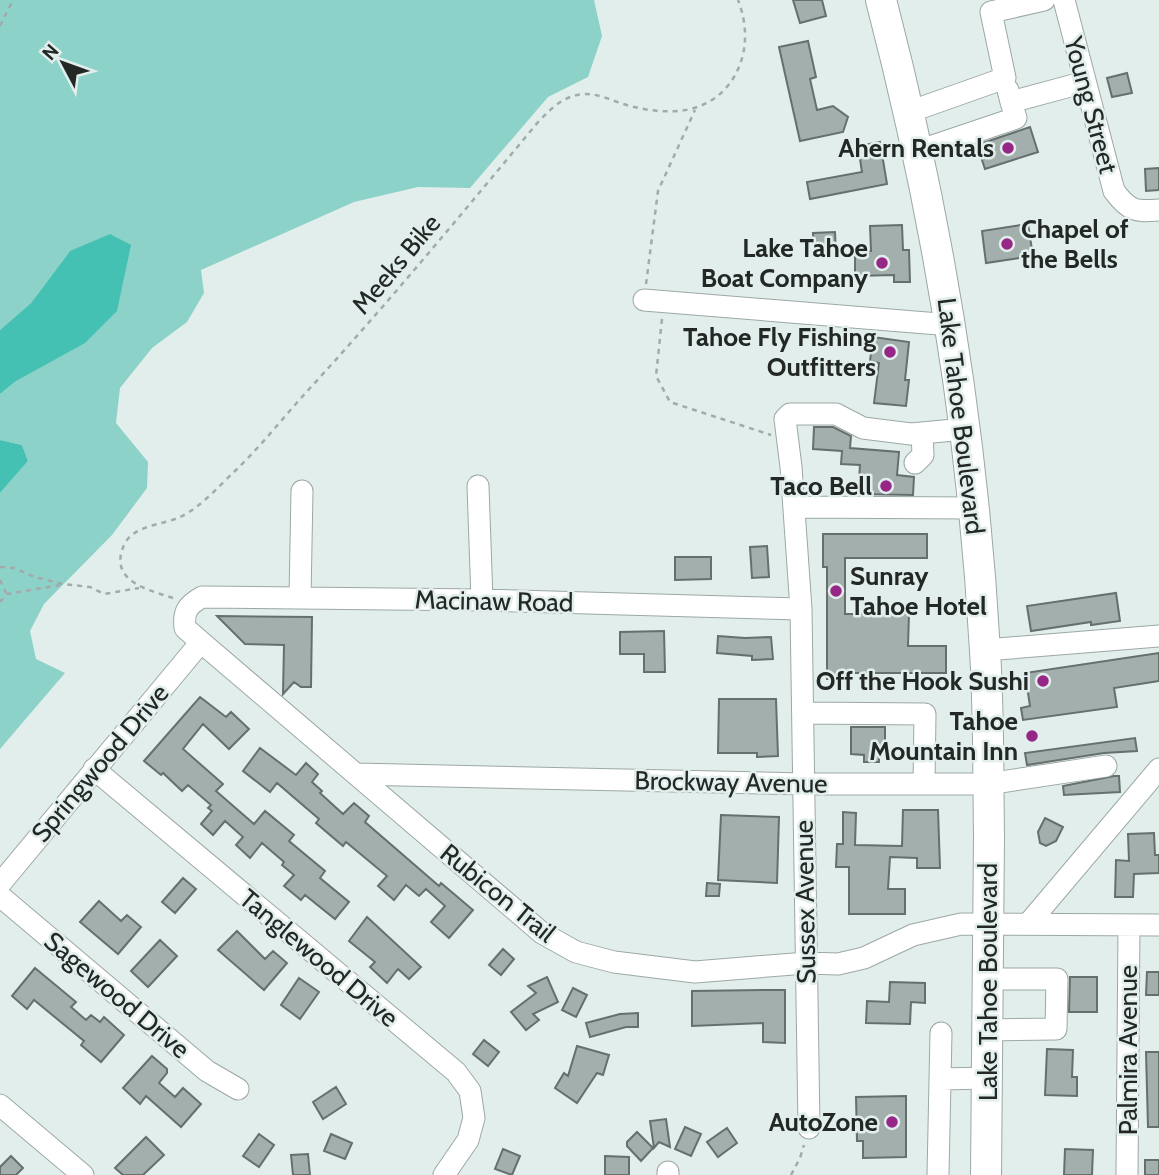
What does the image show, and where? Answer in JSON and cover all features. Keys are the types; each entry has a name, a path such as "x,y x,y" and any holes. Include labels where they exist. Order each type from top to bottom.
{"highway":[{"name":"Lake Tahoe Boulevard","path":"881,0 918,151 951,325 973,508 985,650 988,783 986,1175"}],"street":[{"path":"918,151 1016,118 990,6 1044,0"},
{"name":"Young Street","path":"1064,0 1114,191 1125,206 1141,211 1159,210"},
{"path":"909,112 1005,78"},
{"path":"1011,102 1085,82"},
{"path":"644,300 951,325"},
{"name":"Sussex Avenue","path":"809,1128 801,609 785,419 790,414 836,414 863,428 922,433"},
{"path":"915,463 923,455 922,433 965,429"},
{"path":"478,486 482,600"},
{"path":"300,598 302,491"},
{"path":"794,507 973,508"},
{"name":"Macinaw Road","path":"190,604 202,597 482,600 801,609"},
{"name":"Rubicon Trail","path":"190,604 183,616 185,628 542,933 576,952 614,962 695,972 806,963 838,964 864,958 913,935 961,923 1159,925"},
{"path":"985,650 1159,636"},
{"name":"Springwood Drive","path":"0,884 201,642"},
{"path":"803,713 925,713 924,784"},
{"name":"Brockway Avenue","path":"356,774 804,784 924,784 988,783 1105,766"},
{"name":"Tanglewood Drive","path":"93,769 456,1072 470,1091 474,1118 468,1140 444,1175"},
{"path":"1028,924 1159,769"},
{"name":"Sagewood Drive","path":"0,897 207,1071 238,1089"},
{"name":"Palmira Avenue","path":"1127,1175 1129,925"},
{"path":"988,1030 1056,1030 1057,992 1057,979 989,979"},
{"path":"938,1175 940,1033"},
{"path":"940,1079 988,1079"},
{"path":"0,1105 83,1175"}],"path":[{"path":"0,26 11,4 10,0"},
{"name":"Meeks Bike","path":"141,587 127,578 122,568 124,544 144,529 181,517 237,469 380,310 553,107 563,99 580,94 592,94 630,106 676,112 696,109 715,99 729,85 741,64 745,28 738,0"},
{"path":"0,567 14,568 63,584 90,587 104,594 141,587 190,604"},
{"path":"0,580 7,594"},
{"path":"0,602 7,594 63,584"},
{"path":"791,1175 800,1158 809,1128"}],"shaded area":[{"path":"0,0 594,0 602,36 588,77 548,97 470,188 418,187 354,202 201,270 204,293 187,322 152,348 120,388 116,423 148,462 147,488 112,535 44,604 30,631 36,659 65,673 0,749 0,493 28,461 22,445 0,440 0,394 16,381 70,251 31,303 0,330"},
{"path":"110,234 131,245 117,311 85,343 16,381 0,394 0,330 31,303 70,251"},
{"path":"0,440 22,445 28,461 0,493"}],"building":[{"path":"793,0 822,0 826,16 800,23"},
{"path":"808,41 816,77 810,79 817,110 833,106 848,117 843,132 800,141 779,47"},
{"path":"1127,73 1132,93 1112,97 1107,78"},
{"name":"Ahern Rentals","path":"1030,127 1038,152 985,169 977,145"},
{"path":"880,142 887,184 810,199 807,182 862,172 858,146"},
{"path":"1159,168 1159,190 1146,191 1145,169"},
{"name":"Chapel of the Bells","path":"1028,224 1033,256 986,263 982,231"},
{"name":"Lake Tahoe Boat Company","path":"902,225 903,250 909,250 910,282 894,282 894,275 855,276 855,251 871,251 870,226"},
{"path":"835,232 836,254 814,255 813,233"},
{"path":"873,337 909,342 905,380 909,380 906,406 874,403 879,363 870,361"},
{"path":"814,427 833,427 851,436 850,448 899,452 897,475 914,477 913,495 858,494 860,465 841,464 842,451 813,449"},
{"name":"Sunray Tahoe Hotel","path":"823,534 927,534 927,558 845,558 845,614 909,614 908,646 946,646 946,673 853,673 853,679 827,679 827,567 823,567"},
{"path":"767,546 769,577 752,578 750,547"},
{"path":"675,557 711,557 711,579 675,580"},
{"path":"1116,593 1120,621 1091,625 1091,622 1031,631 1027,606"},
{"path":"217,616 312,617 311,687 301,687 294,682 283,694 284,645 245,644"},
{"path":"664,631 665,672 644,672 644,654 620,654 620,632"},
{"path":"718,636 771,637 773,659 752,660 752,656 717,653"},
{"path":"1159,653 1159,681 1114,688 1117,707 1023,720 1021,708 1030,706 1025,673"},
{"path":"200,697 226,717 231,712 249,729 229,749 203,724 183,749 223,784 216,791 254,824 265,811 294,835 289,841 325,871 320,878 349,902 335,919 305,895 301,900 284,886 294,875 282,865 284,862 262,843 250,858 236,845 243,837 225,821 213,835 201,824 212,811 208,808 211,805 188,785 182,791 163,773 161,775 144,761"},
{"path":"719,699 776,699 778,756 718,753"},
{"path":"851,727 885,727 885,755 879,754 879,762 864,762 864,755 851,754"},
{"path":"1135,738 1137,751 1104,753 1027,765 1025,753"},
{"path":"260,748 296,775 306,763 318,774 312,782 343,814 354,803 369,816 365,822 439,886 441,883 473,910 449,938 431,922 445,906 426,889 419,896 406,885 394,900 378,886 387,876 346,842 343,846 316,823 319,819 277,783 270,792 243,771"},
{"path":"1119,776 1120,792 1064,795 1063,786"},
{"path":"903,810 938,810 940,868 917,868 917,858 890,857 888,889 905,889 905,914 849,914 849,867 836,867 837,844 843,844 843,812 856,813 855,845 902,846"},
{"path":"721,815 779,817 777,883 718,880"},
{"path":"1045,818 1063,827 1056,841 1046,846 1040,843 1038,832"},
{"path":"1154,833 1155,855 1159,855 1159,873 1134,874 1133,897 1115,897 1116,860 1129,861 1128,834"},
{"path":"183,878 196,889 175,913 162,902"},
{"path":"707,883 720,884 719,896 706,896"},
{"path":"99,901 121,921 127,915 141,927 118,954 80,922"},
{"path":"367,917 421,967 409,979 398,969 387,983 370,967 375,962 349,941"},
{"path":"237,931 265,959 273,951 287,963 264,990 218,950"},
{"path":"160,940 177,956 148,987 131,971"},
{"path":"503,949 514,959 501,975 489,965"},
{"path":"35,968 76,1002 71,1007 86,1020 91,1015 100,1022 104,1017 124,1035 101,1062 81,1045 84,1041 34,1000 27,1009 12,996"},
{"path":"1147,972 1159,972 1159,995 1146,995"},
{"path":"547,977 558,1002 533,1014 539,1020 526,1030 511,1012 536,993 528,986"},
{"path":"1070,977 1097,977 1097,1012 1069,1012"},
{"path":"299,978 319,992 300,1019 281,1005"},
{"path":"890,982 925,983 925,1003 911,1002 910,1024 866,1023 867,1001 889,1002"},
{"path":"573,988 587,995 576,1017 562,1010"},
{"path":"785,990 785,1043 763,1042 763,1023 692,1026 692,991"},
{"path":"638,1013 638,1027 626,1027 590,1037 586,1023 620,1014"},
{"path":"484,1040 499,1052 488,1066 473,1054"},
{"path":"577,1046 609,1055 603,1075 597,1073 577,1103 555,1088 564,1073 568,1076"},
{"path":"1047,1049 1073,1050 1072,1077 1077,1077 1077,1096 1045,1095"},
{"path":"1146,1052 1159,1052 1159,1127 1148,1127"},
{"path":"152,1056 167,1069 159,1083 175,1097 183,1088 201,1104 181,1127 146,1096 140,1104 123,1088"},
{"path":"336,1087 346,1104 323,1119 313,1102"},
{"path":"906,1096 906,1157 863,1158 863,1141 857,1141 856,1097"},
{"path":"666,1119 670,1147 659,1142 654,1148 650,1121"},
{"path":"685,1127 701,1134 691,1156 675,1149"},
{"path":"727,1128 737,1143 718,1157 707,1142"},
{"path":"637,1132 653,1148 641,1161 627,1146 627,1142"},
{"path":"259,1134 274,1145 259,1167 243,1156"},
{"path":"331,1134 352,1143 345,1159 324,1151"},
{"path":"146,1137 164,1155 143,1175 123,1175 115,1168"},
{"path":"503,1149 520,1156 512,1175 495,1169"},
{"path":"1065,1149 1093,1150 1092,1175 1064,1175"},
{"path":"308,1154 310,1175 293,1175 291,1155"},
{"path":"11,1156 23,1168 16,1175 0,1175 0,1167"},
{"path":"605,1156 629,1157 629,1175 605,1175"},
{"path":"1145,1160 1159,1160 1159,1175 1145,1175"}],"place":[{"name":"Ahern Rentals","path":"1008,148"},
{"name":"Chapel of the Bells","path":"1007,244"},
{"name":"Lake Tahoe Boat Company","path":"882,263"},
{"name":"Tahoe Fly Fishing Outfitters","path":"890,352"},
{"name":"Taco Bell","path":"886,486"},
{"name":"Sunray Tahoe Hotel","path":"836,591"},
{"name":"Off the Hook Sushi","path":"1043,681"},
{"name":"Tahoe Mountain Inn","path":"1032,736"},
{"name":"AutoZone","path":"892,1122"}]}
